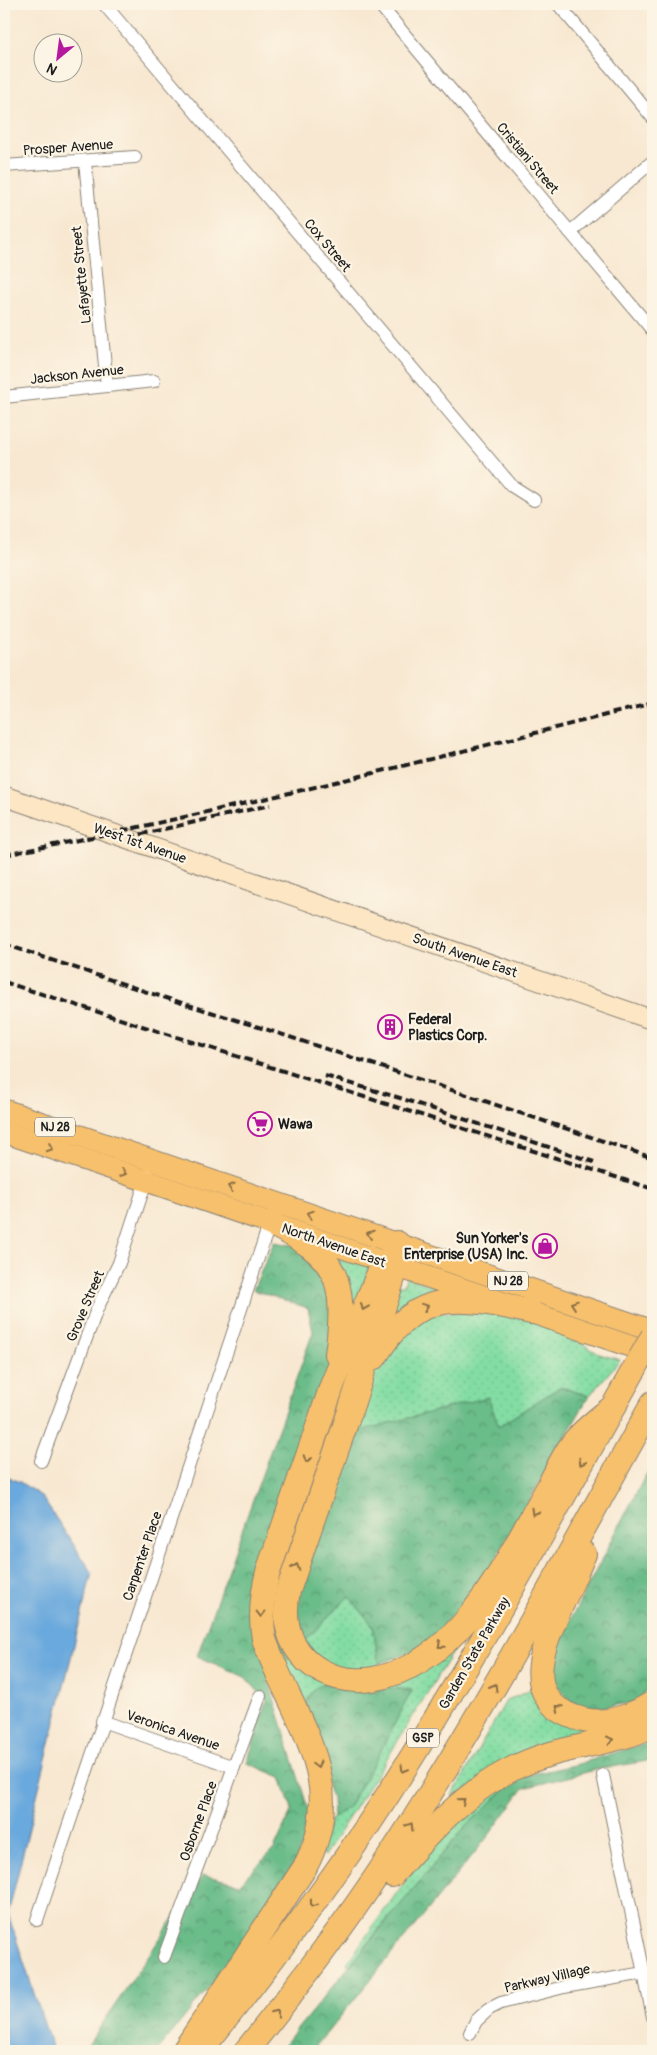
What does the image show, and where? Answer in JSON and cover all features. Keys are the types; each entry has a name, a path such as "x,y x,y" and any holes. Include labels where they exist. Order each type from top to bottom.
{"highway":[{"path":"274,1213 326,1258 335,1273 340,1297 340,1322 336,1363 328,1397"},
{"path":"184,2051 305,1867 319,1831 323,1797 318,1768 268,1649 262,1630 261,1610 268,1572 328,1397 392,1257"},
{"path":"392,1257 354,1398 291,1582 285,1608 291,1640 305,1659 324,1673 338,1678 354,1680 379,1678 415,1663 433,1652 462,1625 489,1591 573,1443 615,1405"},
{"path":"354,1398 369,1368 388,1337 406,1318 421,1308 438,1302 458,1300 483,1302 531,1312"},
{"name":"Garden State Parkway","path":"200,2051 259,1977 334,1876 403,1771 490,1626 615,1405 644,1361 653,1336"},
{"path":"650,1409 549,1633 541,1655 540,1669 541,1683 547,1695 556,1706 574,1717 595,1722 610,1721 625,1717 653,1703"},
{"name":"GSP","path":"246,2051 312,1966 384,1866 493,1688 650,1409"},
{"path":"312,1966 440,1822 479,1788 509,1770 534,1759 620,1738 653,1725"}],"main road":[{"name":"West 1st Avenue","path":"4,796 276,889"},
{"name":"South Avenue East","path":"276,889 653,1020"},
{"name":"North Avenue East","path":"4,1110 153,1160 274,1213 531,1312 644,1361"},
{"name":"North Avenue East","path":"4,1132 146,1181 274,1213"},
{"name":"North Avenue East","path":"392,1257 653,1331"}],"street":[{"name":"Cox Street","path":"104,4 512,486 534,500"},
{"name":"Cristiani Street","path":"378,4 653,331"},
{"path":"558,4 653,118"},
{"name":"Prosper Avenue","path":"4,166 135,158"},
{"name":"Lafayette Street","path":"86,161 107,386"},
{"path":"570,232 653,161"},
{"name":"Jackson Avenue","path":"4,397 154,382"},
{"name":"Grove Street","path":"41,1462 97,1309 119,1263 153,1160"},
{"name":"Carpenter Place","path":"37,1920 102,1721 274,1213"},
{"name":"Osborne Place","path":"164,1957 260,1696"},
{"name":"Veronica Avenue","path":"102,1721 234,1767"},
{"path":"603,1776 653,2017"},
{"name":"Parkway Village","path":"470,2033 476,2021 490,2009 501,2003 564,1987 644,1973"}],"green space":[{"path":"274,1242 304,1247 322,1267 334,1318 328,1397 277,1575 286,1576 352,1433 488,1397 499,1426 560,1387 589,1396 469,1605 464,1602 423,1648 379,1664 373,1626 349,1596 268,1679 312,1822 277,1904 157,2051 84,2051 203,1875 239,1884 274,1849 292,1810 281,1777 247,1763 267,1701 245,1677 197,1656 313,1332 308,1308 253,1290"},
{"path":"335,1253 370,1265 352,1323"},
{"path":"406,1277 450,1292 388,1327 397,1284 404,1286"},
{"path":"382,1280 279,1608 338,1685 304,1709 287,1673 272,1587"},
{"path":"531,1312 599,1354 620,1360 589,1396 560,1387 499,1426 352,1433 354,1399 413,1313"},
{"path":"653,1461 653,1682 636,1702 597,1708 572,1703 555,1683 551,1664 554,1651"},
{"path":"349,1595 373,1626 379,1664 371,1672 334,1666 320,1657 305,1641"},
{"path":"456,1646 324,1856 320,1852 330,1820 348,1807 411,1690 368,1687"},
{"path":"324,1683 412,1690 377,1758 348,1807 333,1818 332,1799 304,1709 314,1690"},
{"path":"533,1689 600,1733 452,1796 506,1701"},
{"path":"653,1741 653,1760 599,1769 524,1788 486,1839 312,2051 279,2051 465,1827 518,1777 575,1765"},
{"path":"518,1777 380,1928 349,1966 347,1963 423,1856 458,1819 487,1794"}],"water":[{"path":"4,1476 20,1482 41,1496 92,1572 8,1914 53,2051 4,2051"}],"railway":[{"path":"4,855 248,803 653,703"},
{"path":"129,837 270,805"},
{"path":"4,944 467,1095 653,1158"},
{"path":"4,982 653,1189"},
{"path":"325,1076 400,1098 594,1162"},
{"path":"649,1138 653,1141"}],"place":[{"name":"Federal Plastics Corp.","path":"390,1027"},
{"name":"Wawa","path":"260,1124"},
{"name":"Sun Yorker's Enterprise (USA) Inc.","path":"545,1246"}]}
